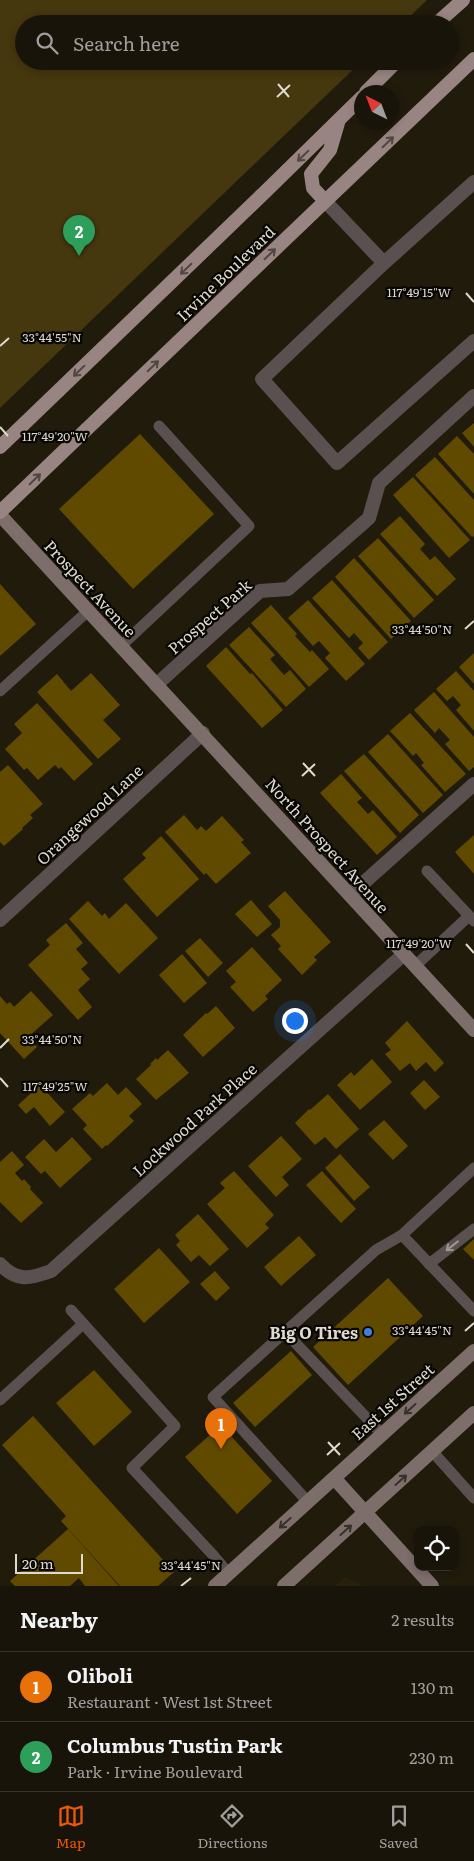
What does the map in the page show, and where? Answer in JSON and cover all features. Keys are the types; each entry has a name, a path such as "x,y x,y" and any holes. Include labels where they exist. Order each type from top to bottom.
{"main road":[{"path":"446,15 463,0"},
{"name":"Irvine Boulevard","path":"0,514 474,59"},
{"path":"373,85 388,70"},
{"name":"Irvine Boulevard","path":"0,447 354,105"},
{"path":"325,201 313,188 311,174 330,150 338,122"},
{"name":"Prospect Avenue","path":"0,514 156,685"},
{"name":"North Prospect Avenue","path":"156,685 474,1030"},
{"name":"East 1st Street","path":"216,1586 474,1351"},
{"path":"284,1586 474,1413"},
{"path":"334,1478 432,1586"}],"street":[{"path":"474,182 384,263 262,380 338,463 474,341"},
{"path":"325,201 384,263"},
{"name":"Prospect Park","path":"156,685 260,591 288,589 369,518 379,483 474,396"},
{"name":"Orangewood Lane","path":"0,920 202,733"},
{"path":"350,895 474,784"},
{"name":"Lockwood Park Place","path":"0,1264 9,1274 29,1279 51,1272 404,954"}],"lane":[{"path":"120,646 248,526 159,426"},
{"path":"0,691 88,611"},
{"path":"415,966 472,918 427,871"},
{"path":"308,1502 213,1397 376,1250 402,1235 474,1168"},
{"path":"429,1264 474,1228"},
{"path":"402,1235 474,1311"},
{"path":"71,1310 176,1426 132,1468 214,1555 229,1574"},
{"path":"0,1400 83,1324"},
{"path":"285,1332 382,1434"},
{"path":"432,1451 474,1498"}],"shaded area":[{"path":"0,0 427,0 411,15 15,15 15,70 353,70 0,408"},
{"path":"345,1577 364,1586 335,1586"}],"building":[{"path":"474,423 474,447 462,433"},
{"path":"140,434 214,514 133,589 59,509"},
{"path":"457,436 474,454 474,494 438,454"},
{"path":"435,457 474,500 474,536 472,537 415,475"},
{"path":"413,477 470,540 449,558 393,495"},
{"path":"400,516 425,544 420,549 430,560 435,556 456,579 437,596 380,534"},
{"path":"378,538 434,600 414,618 358,556"},
{"path":"354,558 411,621 391,639 335,577"},
{"path":"332,580 388,642 369,660 358,648 363,643 354,633 349,638 312,598"},
{"path":"0,584 36,624 0,656"},
{"path":"308,600 365,664 346,681 325,658 330,653 319,641 313,646 288,618"},
{"path":"271,605 297,634 295,636 310,652 312,650 329,669 309,687 251,623"},
{"path":"249,627 275,655 270,659 284,675 290,670 306,689 286,707 229,645"},
{"path":"226,647 250,674 252,673 283,710 262,728 206,666"},
{"path":"474,653 474,684 459,667"},
{"path":"456,671 474,691 474,731 456,710 461,705 453,696 447,701 436,689"},
{"path":"91,673 120,705 103,720 121,739 98,759 37,692 57,674 71,691"},
{"path":"434,692 474,737 474,767 469,771 445,744 450,740 439,728 435,733 414,710"},
{"path":"37,703 93,764 74,781 61,767 59,769 55,765 38,780 27,768 24,770 5,749 22,733 14,724"},
{"path":"410,713 466,774 445,792 421,765 424,763 416,753 413,756 390,731"},
{"path":"388,734 443,795 423,813 368,752"},
{"path":"364,754 419,815 400,833 344,771"},
{"path":"8,765 43,804 30,815 33,818 23,829 4,846 0,842 0,772"},
{"path":"341,774 362,798 357,802 368,814 373,810 397,837 377,855 320,793"},
{"path":"184,815 197,830 201,826 206,831 222,816 244,840 241,842 251,853 216,884 206,873 204,875 165,832"},
{"path":"474,835 474,874 455,852"},
{"path":"161,836 199,879 157,917 123,879 146,858 142,854"},
{"path":"285,891 331,942 314,957 317,960 302,975 278,949 281,946 271,935 280,927 280,920 268,906"},
{"path":"251,900 272,924 257,937 235,914"},
{"path":"88,901 102,916 105,913 109,919 126,903 158,938 119,974 69,919"},
{"path":"66,923 83,943 76,949 88,963 81,969 90,979 78,990 92,1007 78,1020 28,965 50,945 46,940"},
{"path":"200,938 223,963 208,977 185,951"},
{"path":"252,947 282,980 265,996 268,999 253,1012 230,987 236,982 226,971"},
{"path":"182,954 207,983 184,1003 159,975"},
{"path":"31,991 53,1015 28,1037 37,1047 24,1059 0,1033 0,996 7,1004 10,1002 14,1007"},
{"path":"216,1006 235,1028 203,1057 183,1035"},
{"path":"407,1021 444,1063 435,1072 426,1062 416,1071 410,1063 400,1071 385,1054 391,1050 385,1043"},
{"path":"168,1050 189,1073 156,1100 136,1079 156,1058 157,1060"},
{"path":"372,1059 392,1082 360,1110 337,1085 351,1072 354,1076"},
{"path":"424,1080 440,1097 425,1110 410,1093"},
{"path":"107,1083 118,1095 126,1087 142,1104 129,1116 134,1121 102,1149 83,1129 87,1125 72,1109 90,1093 93,1096"},
{"path":"40,1085 65,1112 50,1126 34,1107 26,1114 18,1105"},
{"path":"328,1094 359,1129 336,1149 325,1137 315,1145 295,1123"},
{"path":"384,1120 408,1146 393,1160 368,1134"},
{"path":"281,1136 302,1159 282,1177 289,1185 276,1197 248,1166"},
{"path":"72,1137 92,1159 60,1188 45,1171 41,1174 25,1157 44,1139 56,1152"},
{"path":"12,1151 24,1165 15,1173 22,1181 24,1179 31,1187 30,1189 43,1203 21,1223 0,1202 0,1162"},
{"path":"340,1154 370,1187 354,1201 325,1168"},
{"path":"234,1171 274,1215 265,1224 269,1228 247,1248 207,1204 225,1188 220,1183"},
{"path":"322,1171 356,1209 341,1223 306,1185"},
{"path":"198,1214 229,1249 210,1266 199,1255 191,1262 176,1245 180,1241 175,1235"},
{"path":"299,1236 316,1255 281,1286 264,1267"},
{"path":"474,1239 474,1260 463,1249"},
{"path":"159,1248 190,1282 144,1323 114,1289"},
{"path":"215,1271 230,1288 216,1301 200,1284"},
{"name":"Big O Tires","path":"388,1278 423,1316 348,1385 313,1347"},
{"path":"291,1351 312,1375 255,1427 233,1403"},
{"path":"94,1370 132,1412 94,1446 56,1403"},
{"path":"33,1416 174,1572 158,1586 120,1586 61,1521 66,1516 2,1445"},
{"path":"221,1425 272,1481 237,1514 185,1457"},
{"path":"68,1529 119,1586 85,1586 79,1578 70,1586 15,1586 10,1581"}],"place":[{"name":"Columbus Tustin Park","path":"79,256"},
{"name":"Big O Tires","path":"368,1332"},
{"name":"Oliboli","path":"221,1449"}]}
